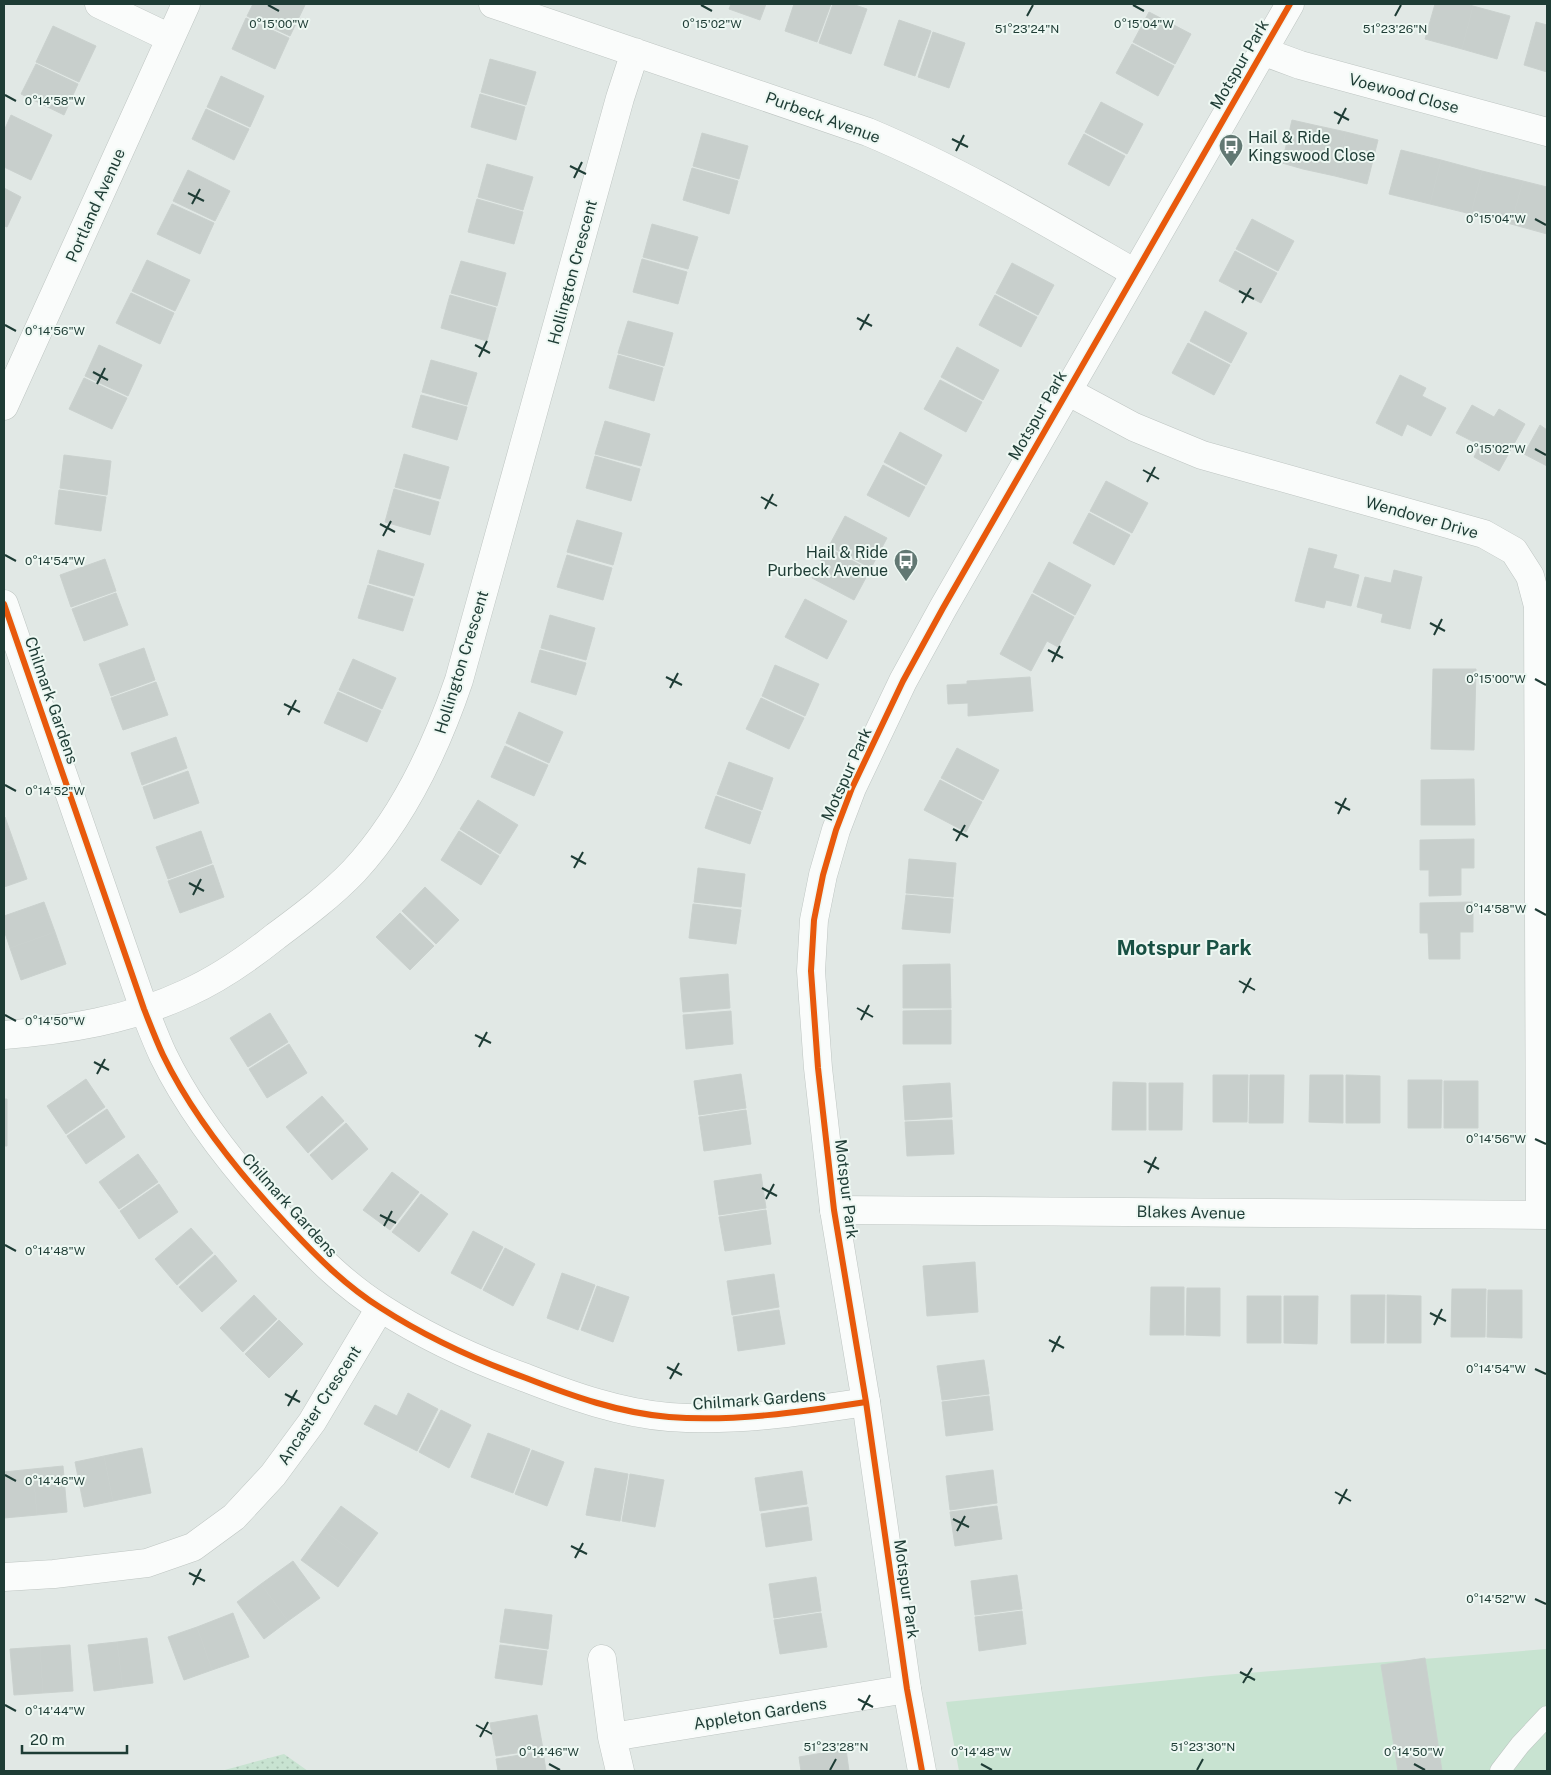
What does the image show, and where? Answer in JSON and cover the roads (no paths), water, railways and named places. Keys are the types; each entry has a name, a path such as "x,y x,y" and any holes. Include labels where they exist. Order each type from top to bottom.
{"street":[{"path":"99,4 170,38"},
{"name":"Portland Avenue","path":"4,406 186,4"},
{"name":"Purbeck Avenue","path":"493,4 868,132 904,147 1004,199 1135,273"},
{"name":"Motspur Park","path":"922,1771 907,1689 866,1402 834,1210 818,1068 811,971 814,920 822,875 852,788 904,681 943,608 1290,4"},
{"name":"Voewood Close","path":"1262,51 1300,65 1547,132"},
{"name":"Hollington Crescent","path":"4,1035 40,1032 107,1020 188,993 256,952 323,899 354,870 380,838 404,802 426,763 446,721 459,680 620,98 635,52"},
{"name":"Wendover Drive","path":"1067,390 1134,427 1202,455 1484,534 1514,551 1530,576 1538,606 1544,1215"},
{"name":"Chilmark Gardens","path":"4,604 144,1009 168,1064 191,1103 228,1156 262,1199 339,1278 380,1308 436,1340 492,1366 618,1409 668,1417 707,1419 748,1417 866,1402"},
{"name":"Blakes Avenue","path":"834,1210 1544,1215"},
{"name":"Ancaster Crescent","path":"4,1577 54,1574 147,1563 193,1547 234,1518 273,1475 312,1422 380,1308"},
{"path":"602,1659 612,1736 620,1771"},
{"name":"Appleton Gardens","path":"612,1736 907,1689"}],"lane":[{"path":"1500,1771 1520,1745 1547,1716"}],"place":[{"name":"Hail & Ride Kingswood Close","path":"1231,167"},
{"name":"Hail & Ride Purbeck Avenue","path":"906,582"}],"district":[{"name":"Motspur Park","path":"1184,948"}]}
